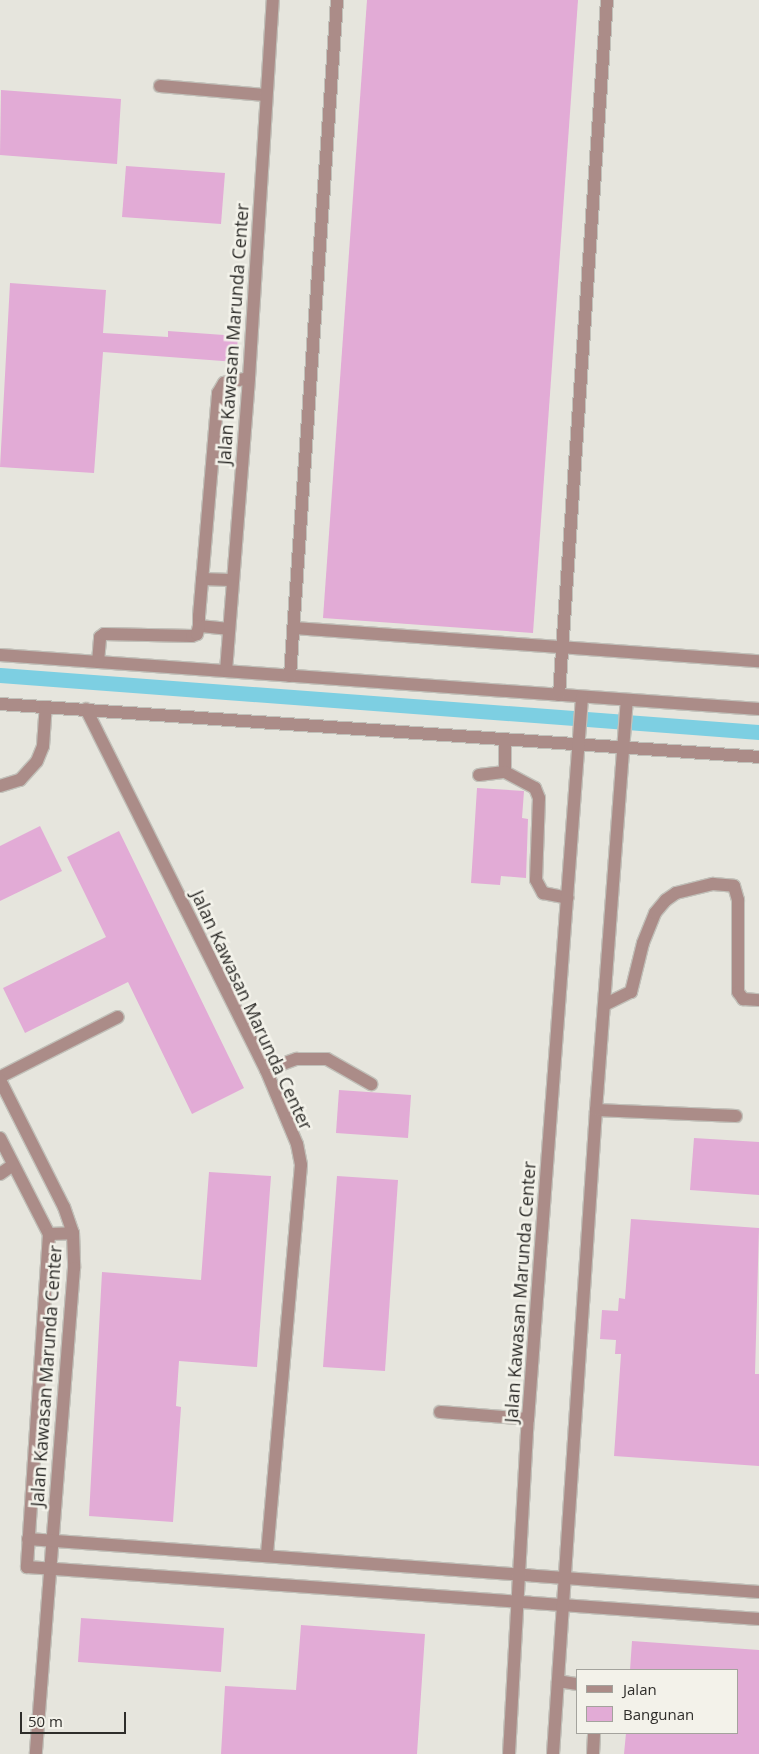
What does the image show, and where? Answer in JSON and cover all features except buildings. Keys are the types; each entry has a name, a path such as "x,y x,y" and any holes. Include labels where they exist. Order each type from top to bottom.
{"lane":[{"name":"Jalan Kawasan Marunda Center","path":"226,671 231,580 249,378 265,95 273,0"},
{"path":"290,676 338,0"},
{"path":"559,695 607,0"},
{"path":"160,86 265,95"},
{"path":"98,662 100,637 104,634 192,636 197,634 218,393 224,383 249,378"},
{"path":"202,579 231,580"},
{"path":"198,626 228,628"},
{"path":"294,628 759,661"},
{"path":"0,655 559,695 627,703 759,709"},
{"name":"Jalan Kawasan Marunda Center","path":"509,1754 521,1574 528,1419 582,699"},
{"path":"553,1754 596,1110 606,1004 627,703"},
{"path":"0,704 86,708 505,739 579,741 759,757"},
{"path":"0,786 20,780 37,761 43,746 46,707"},
{"name":"Jalan Kawasan Marunda Center","path":"86,708 266,1070 292,1126 301,1165 267,1555"},
{"path":"505,739 505,772"},
{"path":"478,775 505,772 535,788 539,798 536,880 543,893 568,898"},
{"path":"606,1004 631,992 643,943 655,913 666,900 676,893 713,884 734,886 738,900 738,992 743,999 759,1000"},
{"path":"0,1078 118,1017"},
{"path":"266,1070 297,1060 327,1059 371,1084"},
{"name":"Jalan Kawasan Marunda Center","path":"0,1078 64,1207 73,1233 74,1268 50,1569"},
{"path":"596,1110 736,1116"},
{"name":"Jalan Kawasan Marunda Center","path":"0,1138 50,1234 27,1567 759,1619"},
{"path":"0,1174 13,1165"},
{"path":"50,1234 73,1233"},
{"path":"440,1412 528,1419"},
{"path":"28,1539 759,1592"},
{"path":"36,1754 50,1569"},
{"path":"558,1681 576,1684"},
{"path":"593,1754 594,1734"}],"waterway":[{"path":"0,675 759,732"}]}
